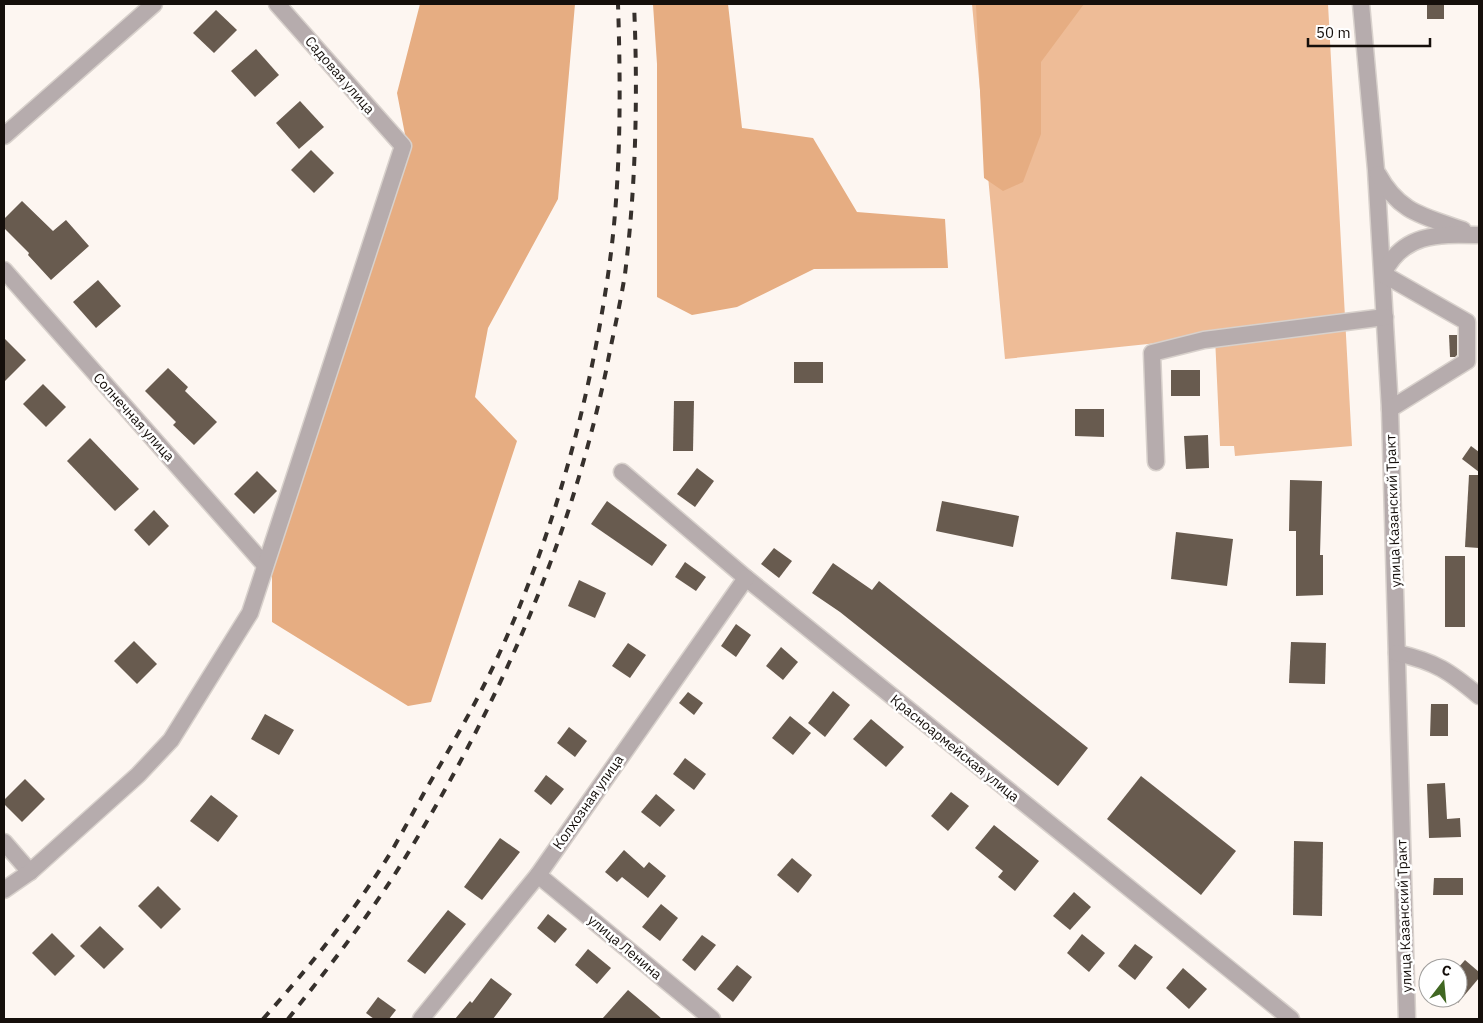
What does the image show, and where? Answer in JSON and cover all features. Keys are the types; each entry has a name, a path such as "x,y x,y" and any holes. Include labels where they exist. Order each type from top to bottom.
{"street":[{"path":"4,136 154,4"},
{"name":"Садовая улица","path":"265,565 403,146 277,4"},
{"name":"улица Казанский Тракт","path":"1361,4 1376,170 1390,409 1407,1019"},
{"path":"1376,170 1388,191 1402,205 1423,216 1478,235"},
{"path":"1390,409 1467,361 1467,322 1383,274 1389,262 1399,251 1419,239 1440,234 1478,235"},
{"name":"Солнечная улица","path":"4,270 265,565"},
{"path":"1156,462 1152,353 1204,340 1385,317"},
{"name":"Красноармейская улица","path":"622,472 746,578 1291,1019"},
{"path":"4,890 30,872 138,775 171,740 250,613 265,565"},
{"name":"Колхозная улица","path":"421,1019 538,874 746,578"},
{"path":"1397,653 1426,660 1450,672 1479,696"},
{"path":"4,842 30,872"},
{"name":"улица Ленина","path":"538,874 712,1019"}],"shaded area":[{"path":"420,4 575,4 558,199 488,328 475,397 517,441 431,702 408,706 272,622 272,567 408,150 397,93"},
{"path":"653,4 728,4 742,128 813,138 857,212 945,219 948,268 814,269 737,307 692,315 657,297 657,64"},
{"path":"972,4 1328,4 1352,446 1235,456 1234,446 1220,446 1215,337 1005,359"},
{"path":"976,4 1084,4 1041,62 1041,134 1023,182 1003,191 984,178"}],"building":[{"path":"1427,4 1444,4 1444,19 1427,19"},
{"path":"216,10 237,30 214,53 193,33"},
{"path":"256,49 279,75 255,97 231,71"},
{"path":"300,101 324,127 299,149 276,123"},
{"path":"311,150 334,173 314,193 291,170"},
{"path":"22,201 53,231 66,220 89,246 51,280 28,255 29,253 4,228 4,219"},
{"path":"98,280 121,306 96,328 73,302"},
{"path":"1449,335 1457,335 1457,355 1455,357 1450,357"},
{"path":"4,338 26,360 4,382"},
{"path":"794,362 823,362 823,383 794,383"},
{"path":"168,368 188,387 185,391 217,422 194,445 173,425 176,422 145,391"},
{"path":"1171,370 1200,370 1200,396 1171,396"},
{"path":"43,384 66,407 46,427 23,404"},
{"path":"674,401 694,401 693,451 673,451"},
{"path":"1075,409 1104,409 1104,437 1075,436"},
{"path":"1208,435 1209,468 1186,469 1184,436"},
{"path":"90,438 139,489 115,511 67,461"},
{"path":"1471,446 1479,452 1479,472 1462,459"},
{"path":"697,468 714,481 695,507 677,494"},
{"path":"257,471 277,491 254,514 234,494"},
{"path":"1469,475 1479,475 1479,548 1465,547"},
{"path":"1290,480 1322,481 1320,555 1323,555 1323,595 1296,596 1296,531 1289,531"},
{"path":"607,501 667,545 652,566 591,524"},
{"path":"942,501 1019,516 1013,547 936,531"},
{"path":"154,510 169,526 149,546 134,530"},
{"path":"1176,532 1233,539 1227,586 1171,579"},
{"path":"774,548 792,561 779,578 761,564"},
{"path":"1445,556 1465,556 1465,627 1445,627"},
{"path":"685,562 706,577 696,591 675,577"},
{"path":"833,563 872,590 879,581 1088,748 1058,786 840,612 812,593"},
{"path":"579,580 606,593 595,618 568,606"},
{"path":"736,624 751,635 736,657 721,646"},
{"path":"134,641 157,664 137,684 114,661"},
{"path":"1291,642 1326,643 1325,684 1289,683"},
{"path":"628,643 646,655 630,678 612,666"},
{"path":"781,647 798,662 783,680 766,666"},
{"path":"833,691 850,705 825,737 808,723"},
{"path":"688,692 703,703 694,715 679,703"},
{"path":"1431,704 1448,704 1448,736 1430,736"},
{"path":"265,714 294,730 279,755 251,739"},
{"path":"790,716 811,733 793,755 772,738"},
{"path":"871,719 904,747 886,767 853,739"},
{"path":"569,727 587,741 575,757 557,743"},
{"path":"685,758 706,774 694,790 673,774"},
{"path":"546,775 564,789 551,805 534,791"},
{"path":"1141,776 1236,851 1201,895 1107,819"},
{"path":"25,779 45,799 22,822 4,804 4,800"},
{"path":"1445,783 1447,819 1460,818 1461,837 1429,838 1427,784"},
{"path":"951,792 969,806 948,831 931,816"},
{"path":"656,794 675,810 660,827 641,812"},
{"path":"211,795 238,816 218,842 190,821"},
{"path":"994,825 1039,861 1015,891 998,877 1003,871 975,848"},
{"path":"500,838 520,852 482,900 464,887"},
{"path":"1294,841 1323,842 1322,916 1293,915"},
{"path":"624,850 644,868 649,862 666,876 648,898 622,877 617,882 605,872"},
{"path":"792,858 812,875 798,893 777,875"},
{"path":"1434,878 1463,878 1463,895 1433,895"},
{"path":"158,886 181,909 161,929 138,906"},
{"path":"1074,892 1091,907 1070,930 1053,916"},
{"path":"661,904 678,918 660,941 642,927"},
{"path":"448,910 466,924 425,974 407,961"},
{"path":"548,914 567,929 555,943 537,928"},
{"path":"100,926 124,949 104,969 80,946"},
{"path":"52,933 75,956 55,976 32,953"},
{"path":"1082,934 1105,953 1089,972 1067,953"},
{"path":"702,935 716,945 695,971 682,960"},
{"path":"1135,944 1153,957 1135,980 1118,966"},
{"path":"588,949 611,968 597,984 575,965"},
{"path":"1468,963 1479,972 1479,978 1468,991"},
{"path":"737,965 752,977 733,1002 717,989"},
{"path":"1183,968 1207,989 1189,1009 1166,988"},
{"path":"491,978 512,994 493,1019 455,1019 470,1001 472,1003"},
{"path":"628,990 647,1006 662,1019 602,1019"},
{"path":"378,997 396,1010 389,1019 374,1019 366,1013"}],"railway":[{"path":"263,1019 331,938 363,895 391,852 484,685 500,652 537,561 553,514 580,420 591,372 608,275 618,174 620,72 618,4"},
{"path":"288,1019 378,900 405,858 471,742 500,683 526,623 572,500 606,371 625,274 632,207 635,139 636,71 634,4"}]}
